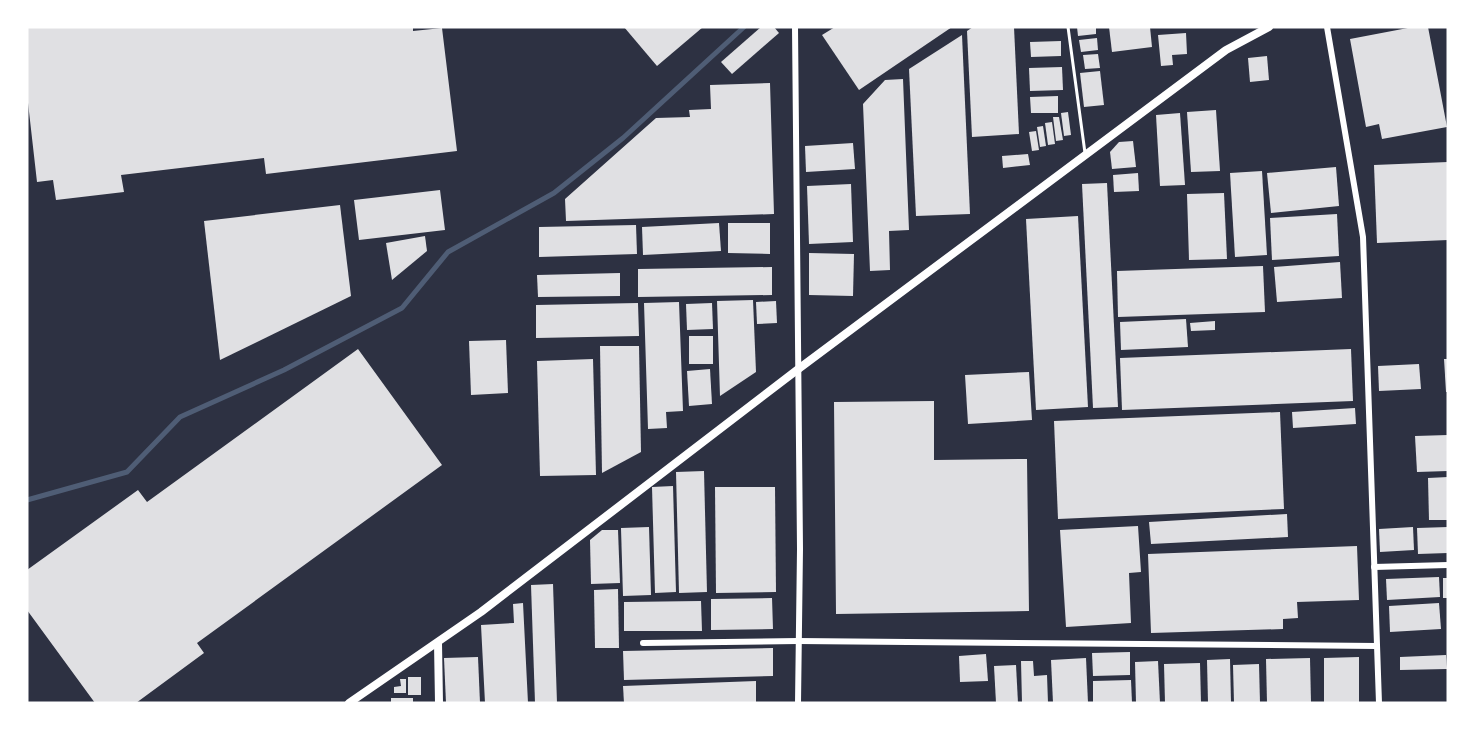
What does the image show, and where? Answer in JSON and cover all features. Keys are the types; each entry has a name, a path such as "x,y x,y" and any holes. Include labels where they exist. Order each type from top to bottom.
{"street":[{"path":"795,27 800,549 798,703"},
{"path":"349,703 438,643 797,370 1226,50 1269,27"},
{"path":"1327,27 1363,237 1379,703"},
{"path":"1374,567 1448,565"},
{"path":"643,643 798,640 1377,646"},
{"path":"438,643 439,703"}],"lane":[{"path":"1068,27 1086,155"}],"building":[{"path":"27,27 413,27 413,31 442,28 457,151 266,174 264,158 121,175 124,192 56,200 53,180 37,182 27,94"},
{"path":"624,27 703,27 657,66"},
{"path":"761,27 774,27 779,33 732,74 721,62"},
{"path":"835,27 952,27 859,90 822,35"},
{"path":"973,27 1014,27 1019,134 972,137 967,31"},
{"path":"1077,27 1096,27 1096,34 1078,36"},
{"path":"1109,27 1150,27 1152,47 1112,52"},
{"path":"1413,27 1428,27 1447,127 1382,139 1379,124 1366,127 1350,39"},
{"path":"1186,33 1187,54 1172,55 1173,65 1161,66 1158,35"},
{"path":"962,35 970,214 916,216 909,69"},
{"path":"1097,38 1098,50 1081,52 1079,40"},
{"path":"1061,41 1061,56 1031,57 1030,42"},
{"path":"1098,54 1100,68 1085,69 1083,55"},
{"path":"1267,56 1269,80 1250,82 1248,58"},
{"path":"1062,67 1063,90 1030,91 1029,68"},
{"path":"1100,71 1104,105 1084,107 1080,73"},
{"path":"903,79 909,230 889,231 890,270 870,271 863,104 885,80"},
{"path":"770,83 774,214 566,221 565,199 656,118 690,117 689,110 711,109 710,85"},
{"path":"1058,96 1058,113 1031,113 1030,97"},
{"path":"1216,110 1220,171 1191,172 1187,112"},
{"path":"1068,112 1071,135 1064,136 1061,113"},
{"path":"1180,113 1185,185 1160,186 1156,115"},
{"path":"1053,117 1059,117 1063,140 1056,141"},
{"path":"1052,122 1055,144 1048,145 1045,123"},
{"path":"1043,126 1046,146 1040,147 1037,127"},
{"path":"1036,131 1039,150 1032,151 1029,132"},
{"path":"1133,141 1136,167 1112,169 1110,152 1119,142"},
{"path":"853,143 855,169 806,172 805,146"},
{"path":"1028,154 1030,165 1003,168 1002,156"},
{"path":"1448,162 1448,240 1377,243 1374,165"},
{"path":"1336,167 1339,206 1271,213 1267,173"},
{"path":"1262,171 1267,255 1235,257 1230,173"},
{"path":"1138,173 1139,191 1114,192 1113,175"},
{"path":"1107,183 1118,407 1093,408 1082,184"},
{"path":"851,184 853,242 809,244 807,186"},
{"path":"440,190 445,230 359,240 354,200"},
{"path":"1224,193 1227,259 1189,260 1187,194"},
{"path":"340,205 351,296 220,360 204,221"},
{"path":"1337,214 1339,256 1272,260 1270,218"},
{"path":"1078,216 1088,407 1036,410 1026,219"},
{"path":"719,223 721,251 643,255 642,227"},
{"path":"728,223 770,223 770,254 728,253"},
{"path":"636,225 637,254 539,257 539,227"},
{"path":"425,236 427,251 392,280 386,243"},
{"path":"809,253 854,254 853,296 809,295"},
{"path":"1340,262 1342,298 1277,302 1274,267"},
{"path":"1263,266 1265,312 1118,317 1117,271"},
{"path":"772,267 772,295 638,297 638,269"},
{"path":"620,273 620,296 538,297 537,275"},
{"path":"753,300 756,372 720,396 717,301"},
{"path":"776,301 777,323 757,324 756,302"},
{"path":"679,302 683,411 666,412 667,428 648,429 644,303"},
{"path":"638,303 639,336 536,338 536,305"},
{"path":"712,303 713,329 687,330 686,304"},
{"path":"1186,319 1188,347 1121,350 1120,322"},
{"path":"1215,321 1215,330 1191,331 1190,323"},
{"path":"689,336 713,336 713,364 689,364"},
{"path":"506,340 508,393 471,395 469,341"},
{"path":"600,346 639,346 641,452 602,473"},
{"path":"358,349 442,465 197,643 204,653 136,703 95,703 27,610 27,570 138,490 147,502"},
{"path":"1351,349 1353,401 1122,410 1120,358"},
{"path":"593,359 596,475 540,476 537,361"},
{"path":"1444,359 1448,359 1448,392 1446,392"},
{"path":"1419,364 1421,389 1379,391 1378,366"},
{"path":"710,369 712,404 689,406 687,371"},
{"path":"1029,372 1032,420 968,424 965,375"},
{"path":"934,401 934,460 1027,459 1029,611 836,614 834,402"},
{"path":"1355,408 1356,424 1293,428 1292,412"},
{"path":"1280,412 1284,509 1058,519 1054,421"},
{"path":"1448,435 1448,471 1417,472 1415,436"},
{"path":"704,471 707,592 679,593 676,472"},
{"path":"1448,477 1448,520 1429,520 1428,478"},
{"path":"673,486 676,592 655,593 652,487"},
{"path":"715,487 775,487 776,592 716,593"},
{"path":"1287,514 1288,537 1151,544 1149,522"},
{"path":"1138,526 1141,572 1129,573 1131,623 1066,627 1060,530"},
{"path":"649,527 651,595 623,596 621,528"},
{"path":"1413,527 1414,550 1380,552 1379,529"},
{"path":"1448,527 1448,553 1418,554 1417,528"},
{"path":"602,530 618,530 620,583 591,584 590,540"},
{"path":"1357,546 1359,600 1297,602 1298,618 1283,619 1283,629 1151,633 1148,554"},
{"path":"1439,577 1440,597 1387,600 1386,579"},
{"path":"1443,578 1448,578 1448,598 1443,598"},
{"path":"553,584 557,703 535,703 531,585"},
{"path":"618,589 619,648 595,648 594,590"},
{"path":"772,598 773,629 711,630 711,599"},
{"path":"701,601 702,631 624,631 624,602"},
{"path":"523,603 528,703 485,703 481,625 514,623 513,604"},
{"path":"1439,603 1441,629 1390,632 1389,606"},
{"path":"773,648 773,676 624,680 623,651"},
{"path":"1130,652 1130,675 1093,676 1092,653"},
{"path":"986,654 988,681 960,682 959,656"},
{"path":"1446,655 1447,669 1400,670 1400,657"},
{"path":"478,657 480,703 446,703 444,658"},
{"path":"1359,657 1359,703 1324,703 1324,658"},
{"path":"1086,658 1088,703 1053,703 1051,660"},
{"path":"1310,658 1311,703 1267,703 1266,659"},
{"path":"1230,659 1231,703 1208,703 1207,660"},
{"path":"1021,661 1033,661 1034,676 1047,675 1048,703 1022,703"},
{"path":"1158,661 1160,703 1136,703 1135,662"},
{"path":"1200,663 1201,703 1165,703 1164,664"},
{"path":"1259,664 1260,703 1234,703 1233,665"},
{"path":"1016,665 1018,703 996,703 994,666"},
{"path":"408,677 421,677 421,695 408,695"},
{"path":"400,679 406,679 406,693 394,693 394,687 401,686"},
{"path":"1131,680 1132,703 1093,703 1093,681"},
{"path":"756,681 756,703 624,703 623,686"},
{"path":"391,698 413,698 413,703 391,703"}],"waterway":[{"path":"27,500 127,472 180,417 284,370 402,308 448,252 554,193 623,138 744,27"}]}
